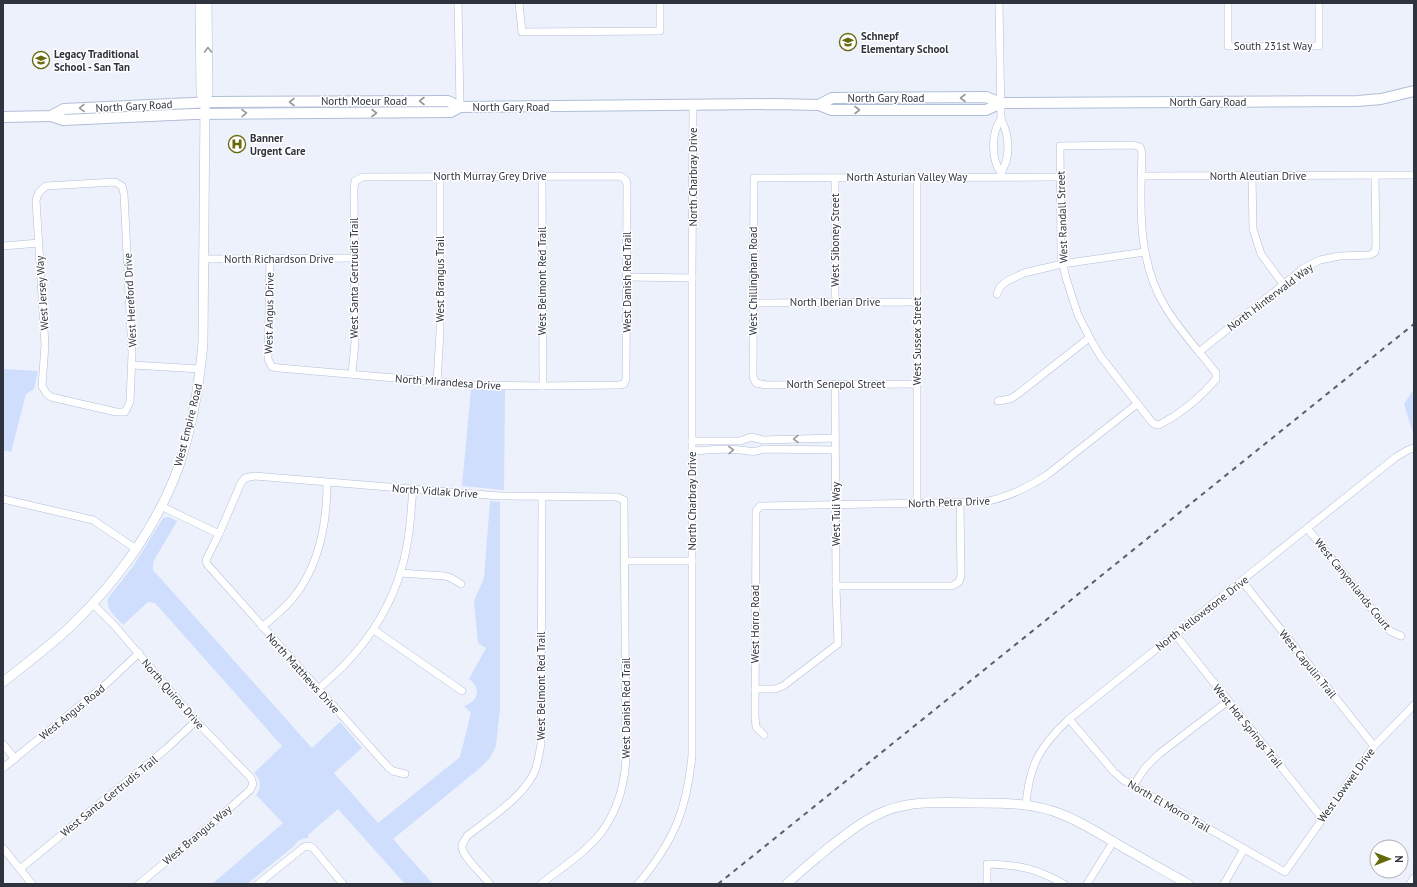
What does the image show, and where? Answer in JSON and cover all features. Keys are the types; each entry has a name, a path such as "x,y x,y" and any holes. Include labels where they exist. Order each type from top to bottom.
{"main road":[{"name":"North Gary Road","path":"205,114 451,112 460,107 693,105 819,105 831,110 986,110 1001,103 1358,101 1381,99 1414,91"},
{"name":"North Moeur Road","path":"267,102 448,101 460,107"},
{"name":"North Gary Road","path":"3,117 51,116 64,109 267,102"},
{"path":"51,116 64,120 205,114"}],"street":[{"path":"200,3 201,94 205,103"},
{"path":"205,103 208,93 207,3"},
{"path":"458,3 460,107"},
{"path":"519,3 522,32 660,31 660,3"},
{"path":"999,3 1001,119 1005,127 1009,144 1006,162 1001,175"},
{"name":"South 231st Way","path":"1228,3 1228,46 1319,46 1318,3"},
{"name":"West Empire Road","path":"3,682 57,639 92,604 114,579 136,549 161,506 174,478 185,443 201,369 203,343 205,103"},
{"name":"North Charbray Drive","path":"638,884 660,856 676,826 684,805 690,780 692,755 693,105"},
{"path":"1001,119 996,126 992,144 996,166 1001,175"},
{"name":"West Randall Street","path":"1141,176 1142,153 1140,147 1133,145 1060,146 1062,264 1072,297 1084,330 1101,357 1154,424 1160,426 1194,401 1216,379 1216,373 1199,352"},
{"path":"994,150 1002,152 1007,150"},
{"name":"North Asturian Valley Way","path":"754,178 917,178 1001,175 1060,177"},
{"name":"North Aleutian Drive","path":"1141,176 1414,175"},
{"name":"North Murray Grey Drive","path":"355,181 363,177 440,176 620,176 626,180"},
{"name":"West Brangus Trail","path":"437,382 440,332 440,176"},
{"name":"West Belmont Red Trail","path":"542,176 543,386"},
{"path":"1141,176 1142,231 1145,252 1157,291 1165,307 1199,352"},
{"path":"1252,176 1254,234 1261,254 1283,284"},
{"name":"North Hinterwald Way","path":"1199,352 1304,268 1320,260 1339,256 1370,255 1374,252 1376,245 1375,176"},
{"name":"West Chillingham Road","path":"754,178 753,377 756,383"},
{"name":"West Siboney Street","path":"835,178 835,302"},
{"name":"West Sussex Street","path":"917,178 917,504"},
{"name":"West Danish Red Trail","path":"624,384 626,379 627,277 626,180"},
{"name":"West Santa Gertrudis Trail","path":"352,374 355,342 355,181"},
{"name":"West Jersey Way","path":"122,186 115,182 46,186 39,192 36,200 45,345 42,386 46,393 52,397 116,412 125,412"},
{"name":"West Hereford Drive","path":"122,186 124,194 132,364 130,402 125,412"},
{"path":"3,246 39,243"},
{"path":"997,294 1000,287 1007,281 1024,272 1062,264 1145,252"},
{"name":"North Richardson Drive","path":"204,259 354,258"},
{"name":"West Angus Drive","path":"270,259 268,359 272,366"},
{"path":"627,277 692,278"},
{"name":"North Iberian Drive","path":"753,302 917,302"},
{"path":"998,401 1010,399 1018,394 1089,338"},
{"path":"132,364 201,369"},
{"name":"North Mirandesa Drive","path":"272,366 279,368 475,385 543,386 624,384"},
{"name":"North Senepol Street","path":"756,383 766,385 917,384"},
{"name":"West Tuli Way","path":"755,689 775,689 783,686 838,644 836,586 835,384"},
{"name":"North Petra Drive","path":"756,511 760,506 765,505 960,503 983,502 999,499 1034,483 1137,404"},
{"path":"692,441 740,441 751,437 763,440 835,438"},
{"path":"758,438 761,443 759,451"},
{"name":"North Yellowstone Drive","path":"1026,805 1029,779 1040,753 1049,739 1069,719 1242,582 1396,457 1414,448"},
{"path":"692,451 740,450 749,452 764,449 835,450"},
{"name":"North Vidlak Drive","path":"219,534 241,483 245,478 254,476 499,496 617,497 624,500"},
{"path":"262,627 280,612 293,598 304,582 313,564 321,544 326,521 327,483"},
{"path":"318,689 337,674 353,657 374,630 386,609 400,573 408,539 413,490"},
{"name":"West Belmont Red Trail","path":"490,884 466,856 462,849 462,844 467,836 517,796 534,774 539,759 541,744 542,497"},
{"path":"3,499 93,520 136,549"},
{"name":"West Danish Red Trail","path":"541,884 550,881 600,834 622,791 626,756 624,500"},
{"path":"836,586 952,586 959,582 961,576 960,503"},
{"path":"161,506 219,534"},
{"name":"West Horro Road","path":"756,511 755,716 756,727 764,735"},
{"name":"West Canyonlands Court","path":"1308,528 1390,631 1401,636"},
{"name":"North Matthews Drive","path":"219,534 206,560 207,564 388,767 393,771 405,774"},
{"path":"625,561 692,561"},
{"path":"400,573 445,576 452,578 461,584"},
{"name":"West Capulin Trail","path":"1242,582 1374,746"},
{"name":"North Quiros Drive","path":"92,604 114,625 196,721 251,778 253,784"},
{"path":"374,630 462,691"},
{"name":"West Hot Springs Trail","path":"1175,634 1322,818"},
{"name":"West Angus Road","path":"3,768 105,685 138,653"},
{"path":"1133,786 1145,768 1159,754 1228,701"},
{"name":"West Lowwel Drive","path":"1285,872 1374,746 1414,705"},
{"name":"North El Morro Trail","path":"1069,719 1114,772 1133,786 1285,872"},
{"name":"West Santa Gertrudis Trail","path":"20,869 166,749 196,721"},
{"path":"3,744 15,759"},
{"name":"West Brangus Way","path":"139,884 222,815 250,790 253,784"},
{"path":"787,884 853,828 876,815 896,807 925,803 1008,803 1050,810 1088,827 1188,884"},
{"path":"1087,884 1113,842"},
{"path":"258,884 304,847 309,846 313,848 343,884"},
{"path":"3,848 32,884"},
{"path":"1224,884 1244,849"},
{"path":"987,884 987,864 1022,866 1050,876 1064,884"},
{"path":"1410,884 1414,878"}],"shaded area":[{"path":"3,369 38,371 34,389 26,394 11,452 3,450"},
{"path":"471,389 505,390 504,490 462,486"},
{"path":"1414,389 1414,436 1404,404"},
{"path":"490,501 500,502 500,708 496,746 490,758 480,768 393,839 433,884 405,884 338,809 308,835 308,838 301,839 247,884 212,884 283,823 256,795 260,784 254,773 282,746 155,603 148,602 123,625 109,609 109,597 134,565 163,518 169,517 177,521 153,562 153,570 312,748 340,722 362,748 334,773 378,823 460,757 471,713 464,706 473,701 477,694 476,687 469,679 486,648 478,643 474,601 484,578"}],"railway":[{"path":"718,884 1414,324"}],"place":[{"name":"Schnepf Elementary School","path":"848,42"},
{"name":"Legacy Traditional School - San Tan","path":"41,60"},
{"name":"Banner Urgent Care","path":"237,144"}]}
